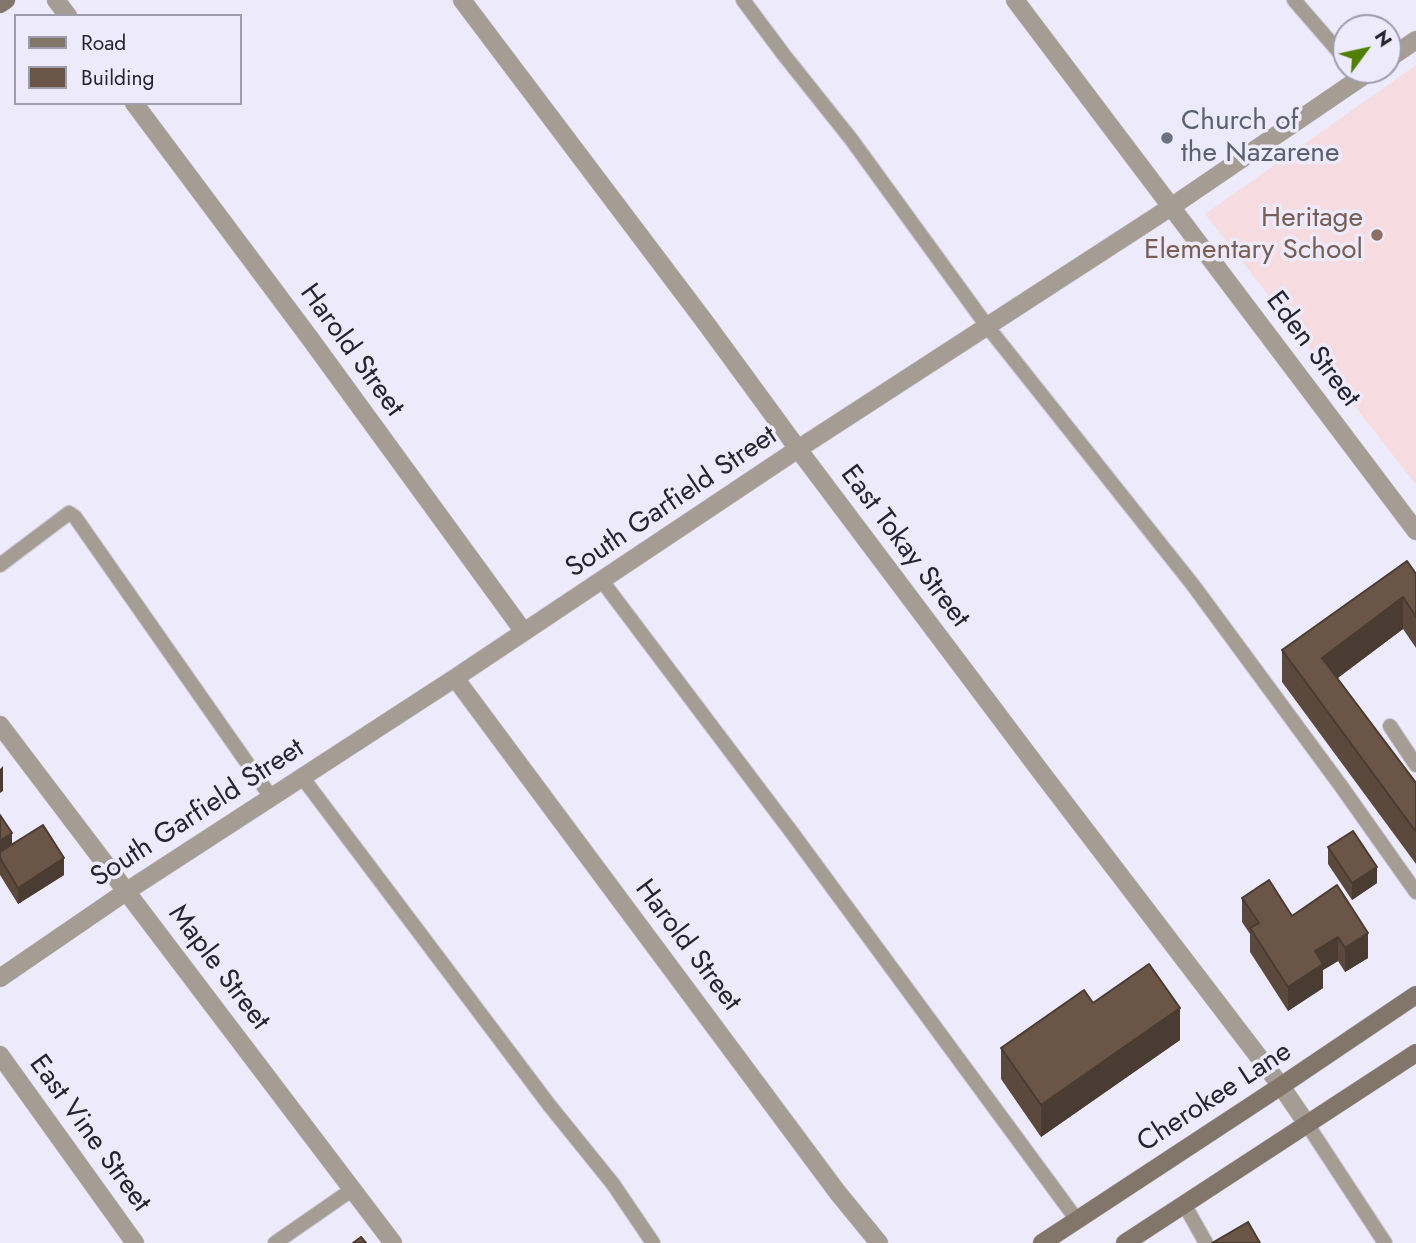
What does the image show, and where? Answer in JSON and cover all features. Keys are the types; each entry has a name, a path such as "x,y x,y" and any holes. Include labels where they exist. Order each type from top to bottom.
{"main road":[{"path":"0,4 6,0"},
{"name":"Cherokee Lane","path":"1042,1243 1416,995"},
{"path":"1125,1243 1416,1053"}],"street":[{"name":"East Tokay Street","path":"462,0 1307,1124"},
{"name":"Eden Street","path":"1015,0 1416,531"},
{"name":"South Garfield Street","path":"0,978 127,891 455,678 798,449 1171,207 1346,84"},
{"name":"Harold Street","path":"135,105 524,632"},
{"name":"Harold Street","path":"455,678 830,1182 879,1243"},
{"name":"Maple Street","path":"0,725 393,1243"},
{"name":"East Vine Street","path":"0,1055 135,1243"}],"lane":[{"path":"743,0 851,139 987,326 1201,596 1416,891"},
{"path":"1294,0 1332,45"},
{"path":"0,565 69,513 79,522 271,797"},
{"path":"602,581 801,845 1077,1220"},
{"path":"1390,726 1416,765"},
{"path":"302,777 550,1106 613,1184 653,1243"},
{"path":"1307,1124 1385,1243"},
{"path":"275,1243 352,1189"},
{"path":"1184,1204 1206,1243"}],"shaded area":[{"path":"1416,65 1416,485 1205,214 1389,84 1402,84 1402,75"}],"building":[{"path":"1407,561 1416,574 1416,617 1403,597 1322,658 1416,783 1416,832 1282,650"},
{"path":"0,815 12,833 0,841"},
{"path":"43,825 64,858 18,888 0,858 0,852"},
{"path":"1353,831 1377,867 1352,883 1328,847"},
{"path":"1269,880 1292,916 1337,885 1368,933 1345,948 1338,937 1315,951 1323,964 1288,987 1250,928 1259,923 1242,898"},
{"path":"1149,964 1180,1008 1041,1105 1001,1048 1084,990 1093,1003"},
{"path":"1248,1222 1260,1243 1212,1243"},
{"path":"361,1237 366,1243 353,1243"}],"place":[{"name":"Church of the Nazarene","path":"1167,138"},
{"name":"Heritage Elementary School","path":"1377,235"}]}
